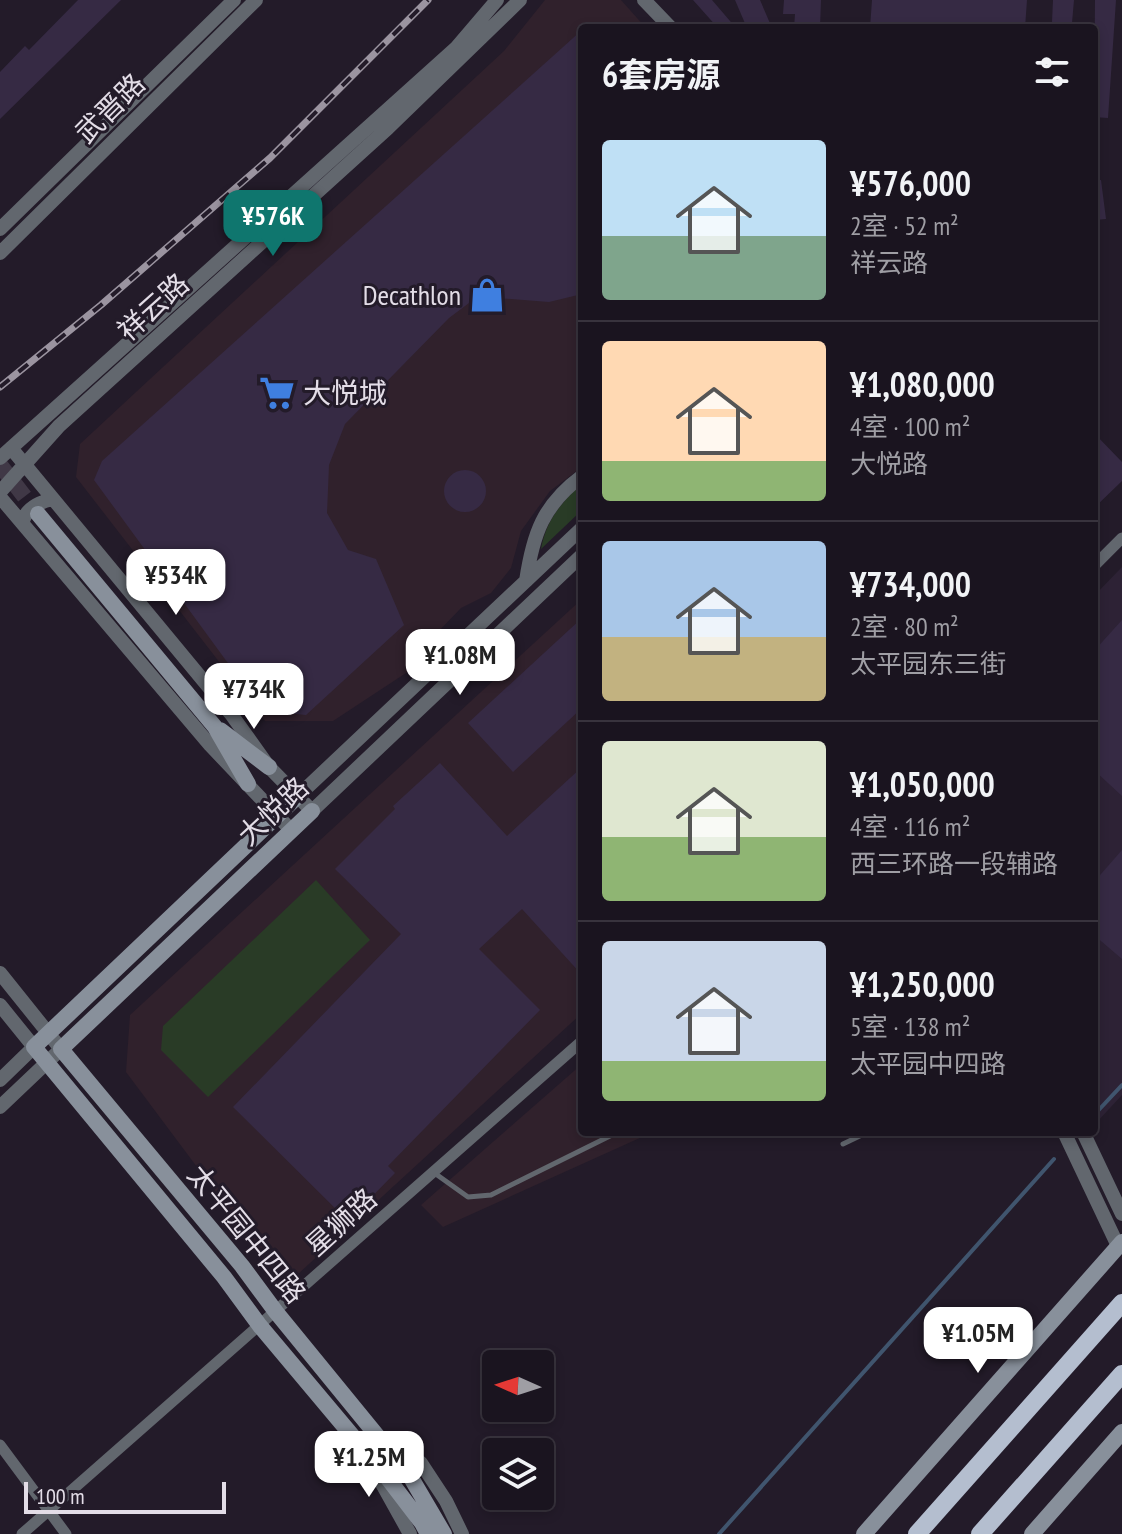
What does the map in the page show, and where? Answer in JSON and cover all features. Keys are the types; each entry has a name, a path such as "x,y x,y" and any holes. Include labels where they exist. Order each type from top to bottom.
{"highway":[{"path":"917,1534 1122,1303"},
{"path":"980,1534 1122,1374"}],"main road":[{"path":"38,514 215,727 248,784"},
{"path":"215,727 269,767"},
{"path":"298,796 34,1047 224,1277 260,1326 362,1446 428,1534"},
{"name":"大悦路","path":"61,1049 312,811"},
{"name":"太平园中四路","path":"61,1049 242,1266 410,1476 444,1534"},
{"path":"864,1534 1120,1244"},
{"path":"1032,1534 1122,1432"}],"street":[{"name":"武晋路","path":"0,229 234,0"},
{"name":"武晋路","path":"0,253 256,0"},
{"name":"祥云路","path":"5,453 456,48 497,0"},
{"name":"祥云路","path":"0,494 59,426 388,128 520,0"},
{"path":"644,0 667,24"},
{"path":"5,453 26,466 231,714 269,767 312,811"},
{"path":"526,581 531,548 543,516 566,488 578,479"},
{"path":"0,494 210,745 290,829"},
{"path":"22,523 25,514 41,502 53,499"},
{"path":"298,796 578,532"},
{"path":"1098,562 1122,538"},
{"name":"大悦路","path":"312,811 578,559"},
{"name":"太平园中四路","path":"0,973 61,1049"},
{"path":"0,1005 34,1047 0,1080"},
{"name":"星狮路","path":"22,1534 578,1045"},
{"name":"大悦路","path":"0,1107 61,1049"},
{"path":"1066,1136 1120,1244"},
{"path":"1085,1136 1122,1214"},
{"path":"378,1436 421,1463 446,1501 462,1534"},
{"path":"0,1445 66,1534"},
{"path":"362,1446 410,1534"}],"lane":[{"path":"433,1172 468,1197 491,1195 610,1136"},
{"path":"843,1144 860,1136"}],"shaded area":[{"path":"545,0 621,0 642,24 578,24 578,470 550,491 521,531 511,568 491,593 461,608 412,659 409,671 333,721 265,721 76,477 80,444 504,51"},
{"path":"1122,567 1122,1095 1098,1121 1098,592"},
{"path":"578,603 578,1017 297,1275 277,1274 126,1072 130,1015"},
{"path":"578,1068 578,1136 644,1136 443,1227 421,1205"}],"green space":[{"path":"578,488 578,514 541,549 547,530 567,498"},
{"path":"316,880 370,940 208,1097 161,1050 163,1026"}],"building":[{"path":"78,0 121,0 0,119 0,72 25,46 29,50"},
{"path":"693,0 712,0 733,24 714,24"},
{"path":"735,0 760,0 770,24 745,24"},
{"path":"784,0 821,0 820,24 794,24 795,14 783,14"},
{"path":"872,0 1027,0 1025,24 870,24"},
{"path":"1053,0 1074,0 1072,23 1052,22"},
{"path":"1095,0 1116,0 1108,118 1098,117 1098,24 1095,24"},
{"name":"大悦城","path":"578,34 578,295 549,302 497,298 473,300 449,318 345,424 329,465 327,513 348,550 376,559 404,625 306,715 263,711 94,480 102,461"},
{"path":"1098,180 1101,180 1106,219 1098,220"},
{"path":"1098,437 1122,462 1122,481 1098,504"},
{"path":"465,470 480,476 486,491 480,506 465,512 450,506 444,491 450,476"},
{"path":"1122,620 1122,796 1098,774 1098,647"},
{"path":"578,622 578,712 513,772 468,723"},
{"path":"440,763 507,836 578,771 578,971 522,909 479,949 540,1010 388,1166 395,1173 348,1221 233,1107 401,934 335,869 395,809 393,806"},
{"path":"1122,850 1122,959 1098,938 1098,877"}],"waterway":[{"path":"1098,1111 1122,1085"},
{"path":"719,1534 1054,1159"}],"tunnel":[{"path":"0,465 38,514"}],"railway":[{"path":"0,387 101,305 270,158 428,0"}],"place":[{"name":"Decathlon","path":"487,295"},
{"name":"大悦城","path":"277,393"}]}
